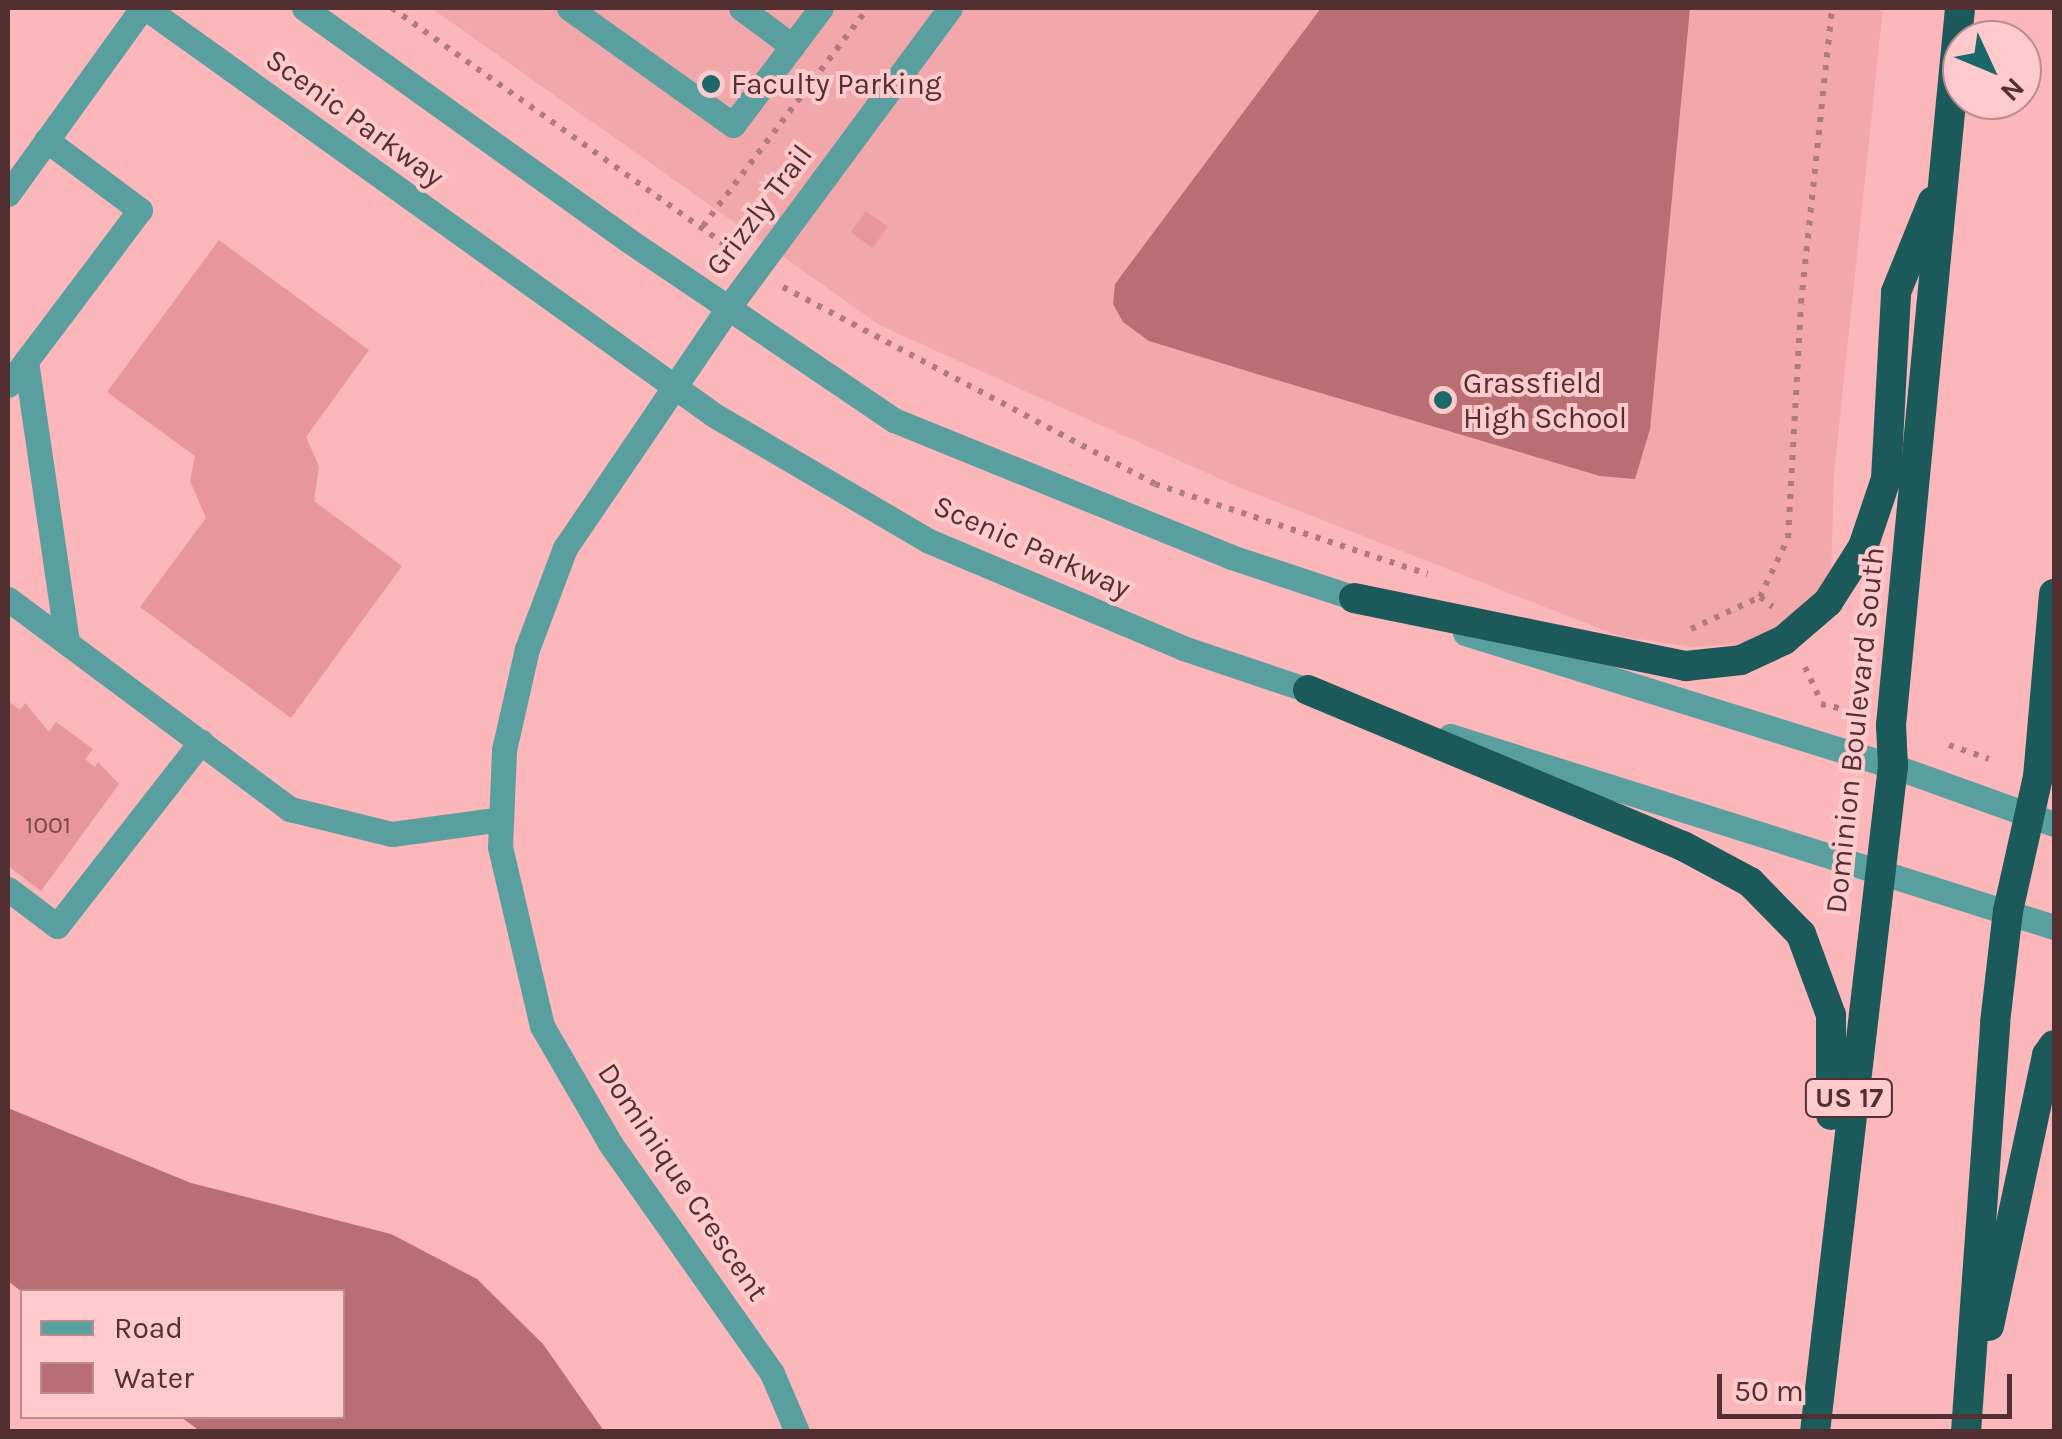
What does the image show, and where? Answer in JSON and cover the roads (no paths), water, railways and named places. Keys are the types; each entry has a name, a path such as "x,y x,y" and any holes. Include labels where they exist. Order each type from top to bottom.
{"highway":[{"name":"Dominion Boulevard South","path":"1815,1432 1830,1263 1876,871 1893,766 1891,725 1950,120"},
{"path":"1354,598 1686,666 1741,660 1784,640 1828,602 1863,547 1886,479 1896,292 1946,170"},
{"path":"1966,1432 2008,911 2043,822 2054,594"},
{"path":"1308,690 1682,846 1750,882 1801,934 1831,1015 1830,1263"},
{"path":"1966,1432 2047,1054 2054,1045"}],"street":[{"path":"8,194 144,8"},
{"name":"Scenic Parkway","path":"144,8 675,387 930,540 1184,648 2054,927"},
{"name":"Scenic Parkway","path":"304,8 728,308 894,420 1231,557 1893,766 2043,822"},
{"path":"569,8 732,125 821,8"},
{"path":"740,8 792,46"},
{"name":"Grizzly Trail","path":"728,308 943,10"},
{"path":"8,386 140,210 46,140"},
{"name":"Dominique Crescent","path":"728,308 565,548 527,649 504,750 500,848 542,1026 610,1143 772,1373 797,1432"},
{"path":"26,361 67,643"},
{"path":"8,599 290,809 392,834 501,819"},
{"path":"8,889 57,926 201,742"}],"water":[{"path":"1321,8 1690,8 1650,429 1635,479 1600,476 1149,341 1123,322 1113,304 1115,284"},
{"path":"8,1108 191,1183 391,1234 477,1279 543,1344 604,1431 200,1431 184,1419 345,1419 345,1289 20,1290 8,1281"}],"place":[{"name":"Faculty Parking","path":"711,84"},
{"name":"Grassfield High School","path":"1443,400"}]}
